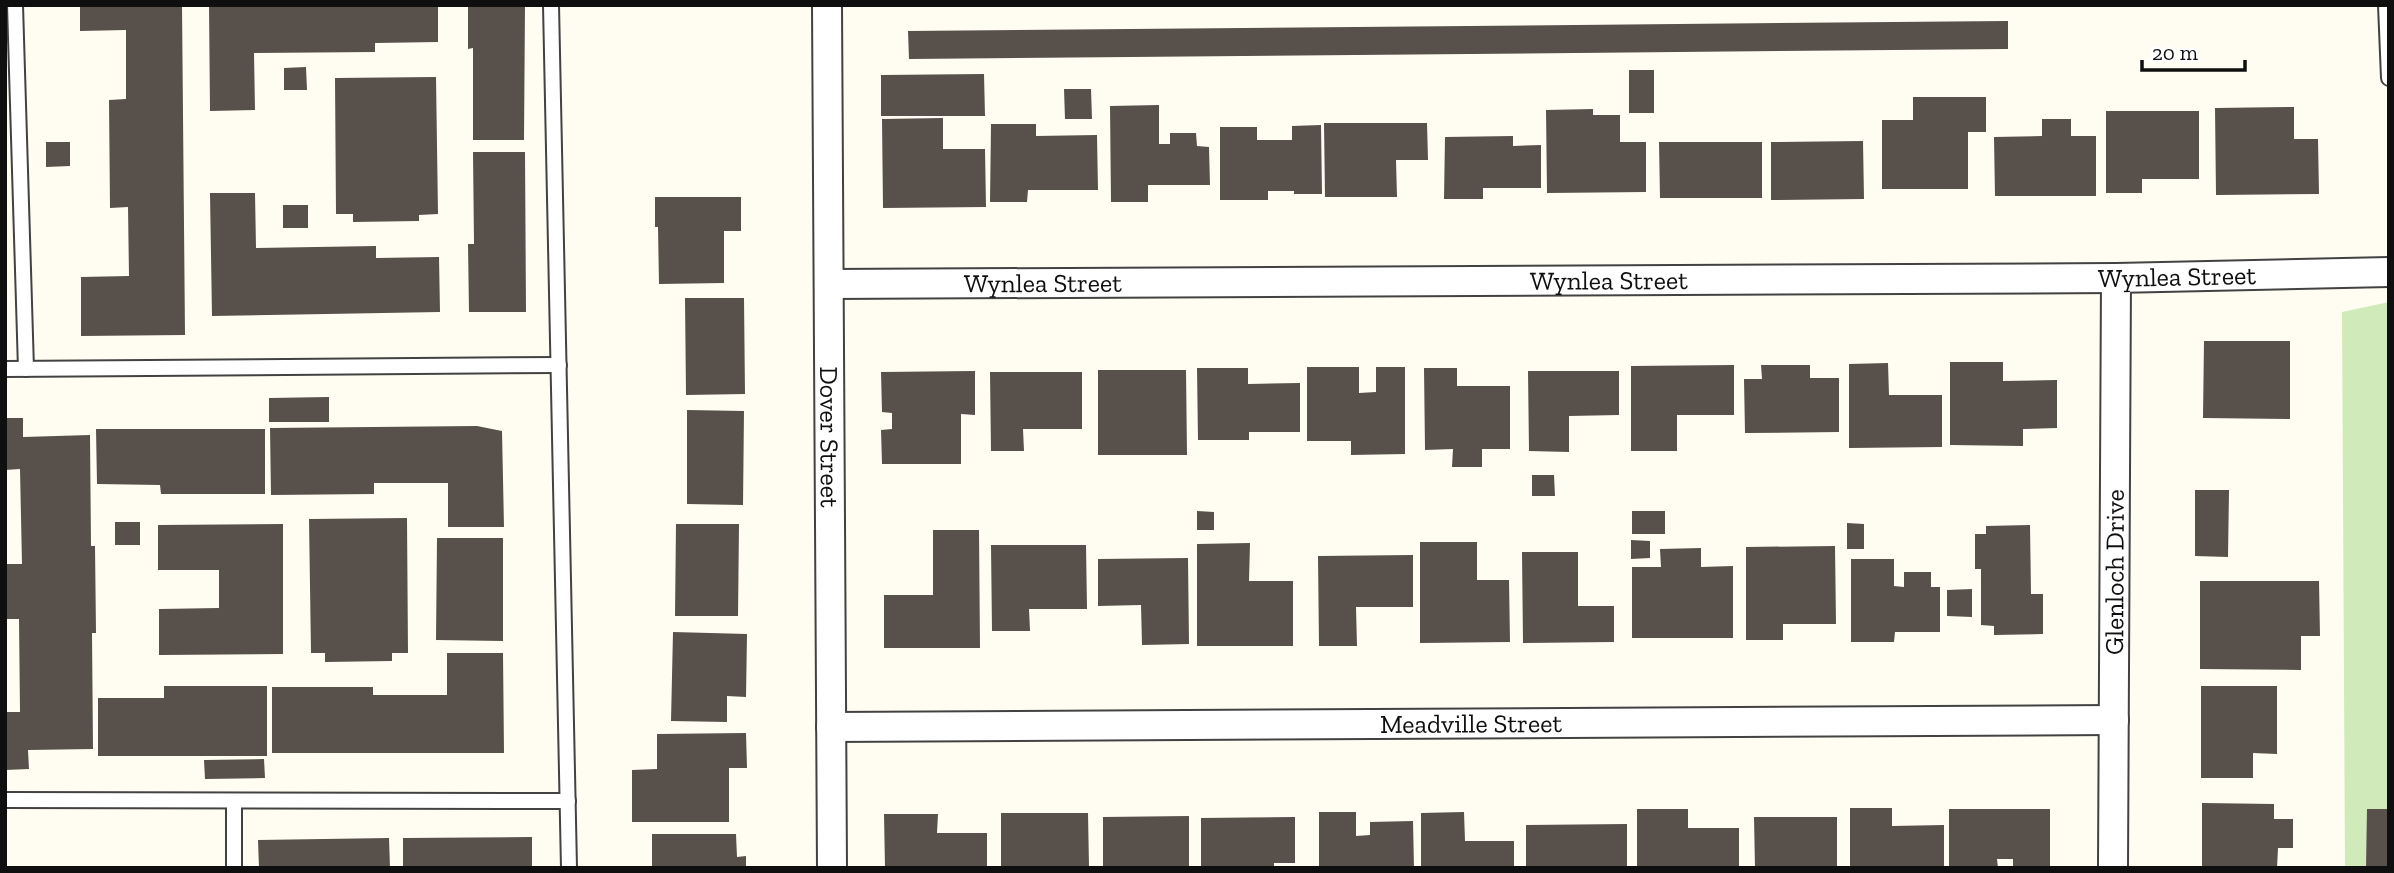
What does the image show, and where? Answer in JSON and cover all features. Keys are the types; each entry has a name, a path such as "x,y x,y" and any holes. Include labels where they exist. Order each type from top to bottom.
{"street":[{"name":"Dover Street","path":"827,5 832,868"},
{"name":"Wynlea Street","path":"829,284 2116,278 2389,272"},
{"name":"Glenloch Drive","path":"2113,868 2116,278"},
{"name":"Meadville Street","path":"831,727 2114,720"}],"lane":[{"path":"15,5 13,169 26,369"},
{"path":"551,5 569,868"},
{"path":"2386,5 2389,78"},
{"path":"5,369 559,365"},
{"path":"5,800 568,801"},
{"path":"234,801 234,868"}],"green space":[{"path":"2389,302 2389,868 2345,868 2342,312"}],"building":[{"path":"80,5 182,5 185,335 81,336 81,277 129,276 128,207 110,208 109,100 126,99 126,30 80,31"},
{"path":"209,5 438,5 438,42 375,43 375,52 254,53 255,110 210,111"},
{"path":"468,5 525,5 524,140 473,140 473,48 468,49"},
{"path":"2008,21 2008,49 909,59 908,31"},
{"path":"306,67 307,90 284,90 284,68"},
{"path":"1629,70 1654,70 1654,113 1629,113"},
{"path":"984,74 985,116 881,116 881,75"},
{"path":"436,77 438,214 419,215 419,221 353,222 353,214 336,214 335,78"},
{"path":"1064,89 1091,89 1092,119 1065,119"},
{"path":"1913,97 1986,97 1986,132 1968,132 1968,189 1882,189 1882,120 1913,120"},
{"path":"1159,105 1159,144 1170,144 1170,133 1196,133 1197,146 1209,147 1210,185 1148,185 1148,202 1111,202 1110,106"},
{"path":"2294,107 2294,139 2318,139 2319,194 2216,195 2215,108"},
{"path":"1593,109 1593,115 1620,115 1620,142 1646,142 1646,192 1547,193 1546,110"},
{"path":"2106,111 2199,111 2199,179 2142,179 2142,193 2106,193"},
{"path":"943,118 943,149 985,149 986,207 883,208 882,119"},
{"path":"2042,119 2071,119 2071,136 2096,136 2096,196 1995,196 1994,137 2042,136"},
{"path":"1324,123 1427,123 1428,160 1396,160 1397,197 1325,197"},
{"path":"991,124 1036,124 1036,136 1097,135 1098,190 1028,190 1027,202 990,202"},
{"path":"1321,125 1322,194 1268,191 1268,200 1220,200 1220,127 1257,127 1257,140 1292,140 1292,126"},
{"path":"1513,136 1513,146 1541,145 1541,188 1483,188 1483,199 1444,199 1445,137"},
{"path":"1863,141 1864,199 1771,200 1771,142"},
{"path":"46,142 70,142 70,166 46,167"},
{"path":"1659,142 1762,142 1762,198 1660,198"},
{"path":"473,152 525,152 526,312 469,312 468,244 474,244"},
{"path":"210,193 255,193 256,248 376,246 376,258 439,257 440,312 212,316"},
{"path":"655,197 741,197 741,231 724,231 724,283 659,284"},
{"path":"283,205 308,205 308,228 283,228"},
{"path":"685,298 744,298 745,394 686,395"},
{"path":"2204,341 2290,341 2290,419 2203,418"},
{"path":"1950,362 2003,362 2003,381 2057,380 2057,428 2023,429 2023,446 1950,445"},
{"path":"1888,363 1889,395 1942,395 1942,447 1849,448 1849,364"},
{"path":"1734,365 1734,415 1677,415 1677,451 1631,451 1631,366"},
{"path":"1761,365 1810,365 1810,378 1839,378 1839,432 1745,433 1744,379 1762,379"},
{"path":"1307,367 1359,367 1359,393 1376,392 1376,367 1405,367 1405,454 1351,455 1351,441 1307,441"},
{"path":"1197,368 1248,368 1248,384 1300,383 1300,432 1249,432 1249,440 1198,440"},
{"path":"1424,368 1457,368 1457,386 1510,386 1510,449 1482,449 1482,467 1452,467 1453,449 1425,450"},
{"path":"1098,370 1186,370 1187,455 1098,455"},
{"path":"975,371 975,415 961,414 961,464 882,464 881,430 892,429 892,413 882,412 881,372"},
{"path":"1528,371 1619,371 1619,415 1569,416 1569,452 1529,451"},
{"path":"990,372 1082,372 1082,429 1023,429 1024,451 991,451"},
{"path":"329,397 329,422 269,422 269,398"},
{"path":"687,410 744,411 743,505 687,504"},
{"path":"5,418 23,418 23,437 90,435 91,546 95,546 96,633 92,633 93,749 28,750 29,769 5,770 5,712 20,712 19,619 5,619 5,564 22,564 20,469 5,470"},
{"path":"477,426 502,431 504,527 448,527 448,483 374,483 374,494 271,495 270,428"},
{"path":"96,429 265,429 265,494 161,494 160,485 97,484"},
{"path":"1532,475 1554,475 1555,496 1532,496"},
{"path":"2195,490 2229,490 2228,557 2195,556"},
{"path":"1197,511 1214,512 1214,530 1197,530"},
{"path":"1632,511 1665,511 1665,534 1632,534"},
{"path":"407,518 408,653 392,653 392,661 325,662 325,653 311,653 309,519"},
{"path":"115,522 140,522 140,545 115,545"},
{"path":"1847,523 1864,524 1864,549 1847,549"},
{"path":"283,524 283,654 159,655 159,609 219,608 219,570 158,570 158,525"},
{"path":"676,524 739,524 738,616 675,616"},
{"path":"2030,525 2031,594 2043,594 2043,634 1994,635 1994,626 1981,625 1981,569 1975,569 1975,534 1986,534 1986,526"},
{"path":"933,530 979,530 980,648 884,648 884,595 933,595"},
{"path":"437,538 503,538 503,641 436,640"},
{"path":"1631,540 1650,541 1650,558 1631,559"},
{"path":"1420,542 1477,542 1477,580 1509,580 1510,642 1420,643"},
{"path":"1250,543 1249,581 1293,581 1293,646 1197,646 1197,544"},
{"path":"991,545 1086,545 1087,609 1029,609 1030,631 992,631"},
{"path":"1835,546 1836,624 1783,624 1783,640 1746,640 1746,547"},
{"path":"1701,548 1701,567 1733,566 1733,638 1632,638 1632,567 1661,567 1660,549"},
{"path":"1522,552 1578,552 1578,606 1614,606 1614,642 1523,643"},
{"path":"1413,555 1413,607 1356,607 1357,646 1319,646 1318,556"},
{"path":"1188,558 1189,644 1142,645 1141,605 1098,606 1098,559"},
{"path":"1851,559 1894,559 1894,586 1904,587 1904,572 1931,572 1931,587 1940,587 1940,632 1895,632 1894,642 1851,642"},
{"path":"2200,581 2319,581 2320,636 2301,636 2301,670 2200,669"},
{"path":"1972,589 1972,617 1947,616 1947,590"},
{"path":"673,632 747,634 746,697 727,696 727,722 671,721"},
{"path":"447,653 503,653 504,753 272,753 272,687 373,687 373,695 447,695"},
{"path":"164,686 267,686 267,756 98,756 98,698 164,698"},
{"path":"2201,686 2277,686 2277,754 2253,753 2253,778 2201,778"},
{"path":"746,733 747,768 729,768 729,822 632,822 632,770 657,769 657,734"},
{"path":"264,759 265,778 205,779 204,760"},
{"path":"2202,803 2274,804 2274,819 2293,819 2293,848 2278,848 2277,868 2202,868"},
{"path":"1850,808 1892,808 1892,826 1944,825 1944,868 1850,868"},
{"path":"1637,809 1688,809 1688,828 1739,828 1739,868 1637,868"},
{"path":"1949,809 2050,809 2050,868 2013,868 2013,859 1997,859 1998,868 1949,868"},
{"path":"2367,809 2389,809 2389,868 2366,868"},
{"path":"1319,812 1356,812 1356,836 1370,835 1370,822 1413,821 1414,868 1319,868"},
{"path":"1464,812 1465,841 1514,841 1514,868 1421,868 1421,813"},
{"path":"1001,813 1088,813 1089,867 1001,868"},
{"path":"884,814 938,814 937,833 987,833 987,868 885,868"},
{"path":"1189,816 1189,868 1103,868 1103,817"},
{"path":"1295,817 1295,863 1274,863 1274,868 1201,868 1201,818"},
{"path":"1754,817 1837,817 1837,868 1755,868"},
{"path":"1627,824 1627,868 1526,868 1526,825"},
{"path":"652,834 736,834 737,857 746,856 746,868 652,868"},
{"path":"532,837 532,868 403,868 403,838"},
{"path":"389,838 390,868 259,868 258,840"}]}
